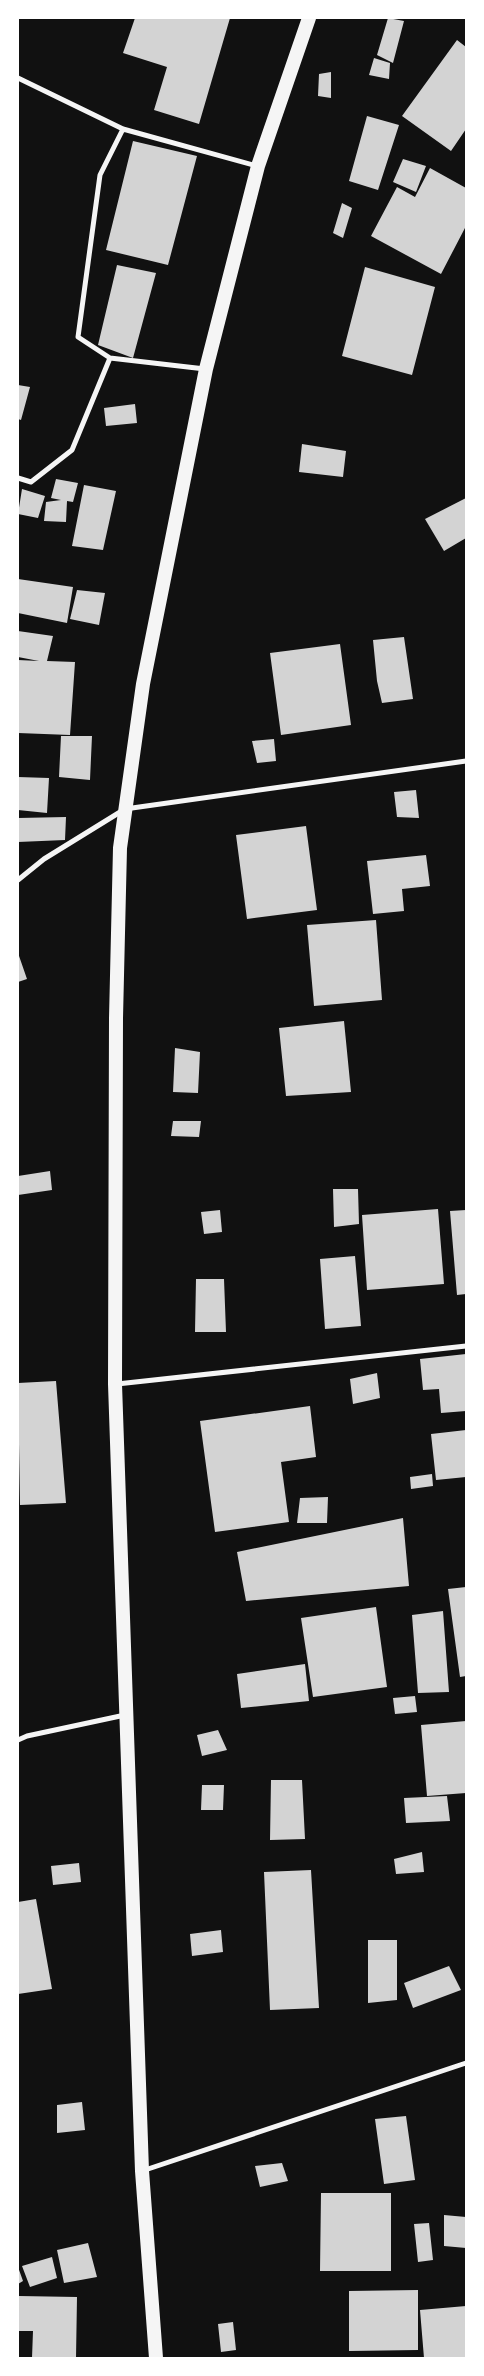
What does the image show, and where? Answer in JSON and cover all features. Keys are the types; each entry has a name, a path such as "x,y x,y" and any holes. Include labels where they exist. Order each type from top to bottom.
{"highway":[{"path":"156,2358 142,2172 128,1714 115,1384 116,1018 120,848 143,684 206,369 258,166 309,18"}],"street":[{"path":"18,78 123,129 258,166"},
{"path":"123,129 100,175 78,337 110,358 206,369"},
{"path":"18,478 30,482 72,450 110,358"},
{"path":"18,880 44,859 125,809 466,760"},
{"path":"115,1384 466,1346"},
{"path":"18,1740 27,1736 128,1714"},
{"path":"142,2172 466,2062"}],"building":[{"path":"135,18 230,18 199,124 154,110 167,67 123,53"},
{"path":"388,18 404,21 393,63 377,55"},
{"path":"457,40 466,47 466,129 451,151 402,116"},
{"path":"374,58 390,63 389,79 369,75"},
{"path":"331,72 331,98 318,96 319,74"},
{"path":"367,116 399,125 378,190 349,181"},
{"path":"133,141 197,156 168,265 106,250"},
{"path":"403,159 426,166 416,192 393,182"},
{"path":"430,168 466,188 466,226 441,274 371,236 397,187 415,197"},
{"path":"342,203 352,208 343,238 333,233"},
{"path":"117,265 156,273 133,358 98,345"},
{"path":"365,267 435,287 412,375 342,356"},
{"path":"18,385 30,387 21,420 18,419"},
{"path":"135,404 137,423 106,426 104,408"},
{"path":"302,444 346,451 343,477 299,472"},
{"path":"56,479 78,483 73,502 67,501 66,522 44,521 46,502 61,500 51,498"},
{"path":"84,485 116,491 103,550 72,546"},
{"path":"22,489 45,496 38,518 18,514"},
{"path":"466,498 466,538 444,551 425,519"},
{"path":"18,579 73,587 67,623 18,613"},
{"path":"77,590 105,593 99,625 70,619"},
{"path":"18,631 53,636 47,661 75,662 70,735 18,733 18,660 39,661 18,657"},
{"path":"404,637 413,699 382,703 377,681 373,640"},
{"path":"340,644 351,725 281,735 270,653"},
{"path":"61,736 92,736 90,780 59,777"},
{"path":"274,739 276,761 257,763 252,741"},
{"path":"18,777 49,778 47,813 18,810"},
{"path":"416,790 419,818 397,817 394,792"},
{"path":"66,817 65,840 18,842 18,818"},
{"path":"306,826 317,910 247,919 236,835"},
{"path":"426,855 430,886 402,889 404,911 373,914 367,861"},
{"path":"376,920 382,1000 314,1006 307,925"},
{"path":"18,953 27,979 18,982"},
{"path":"344,1021 351,1092 286,1096 279,1028"},
{"path":"175,1048 200,1052 198,1093 173,1092"},
{"path":"173,1121 201,1121 199,1137 171,1136"},
{"path":"50,1171 52,1190 18,1195 18,1176"},
{"path":"333,1189 358,1189 359,1224 334,1227"},
{"path":"438,1209 444,1284 367,1290 362,1215"},
{"path":"220,1210 222,1232 204,1234 201,1212"},
{"path":"466,1210 466,1294 457,1295 450,1211"},
{"path":"355,1256 361,1326 325,1329 320,1259"},
{"path":"196,1279 224,1279 226,1332 195,1332"},
{"path":"466,1354 466,1411 441,1413 439,1389 423,1390 420,1359"},
{"path":"377,1373 380,1398 353,1404 350,1379"},
{"path":"56,1381 66,1503 20,1505 18,1383"},
{"path":"310,1406 316,1457 281,1462 289,1522 215,1532 200,1421"},
{"path":"466,1430 466,1477 436,1480 431,1434"},
{"path":"432,1474 433,1486 411,1489 410,1477"},
{"path":"328,1497 327,1523 297,1523 300,1498"},
{"path":"403,1518 409,1586 246,1601 237,1552"},
{"path":"466,1587 466,1676 460,1677 448,1589"},
{"path":"376,1607 387,1687 313,1697 301,1618"},
{"path":"443,1611 449,1692 418,1693 412,1615"},
{"path":"305,1664 309,1701 241,1708 237,1674"},
{"path":"415,1696 417,1712 395,1714 393,1698"},
{"path":"466,1721 466,1793 427,1796 421,1725"},
{"path":"218,1730 227,1750 202,1756 197,1735"},
{"path":"271,1780 302,1780 305,1839 270,1840"},
{"path":"202,1785 224,1785 223,1810 201,1810"},
{"path":"447,1796 450,1821 406,1823 404,1798"},
{"path":"422,1852 424,1872 396,1874 394,1859"},
{"path":"79,1863 81,1882 53,1885 51,1866"},
{"path":"311,1870 319,2008 270,2010 264,1872"},
{"path":"36,1899 52,1989 18,1994 18,1902"},
{"path":"221,1930 223,1952 192,1956 190,1934"},
{"path":"368,1940 397,1940 397,2000 368,2003"},
{"path":"449,1966 461,1990 413,2008 404,1983"},
{"path":"82,2102 85,2130 57,2133 57,2105"},
{"path":"406,2116 415,2180 384,2184 375,2119"},
{"path":"282,2163 288,2181 260,2187 255,2166"},
{"path":"321,2193 391,2193 391,2271 320,2271"},
{"path":"444,2215 466,2217 466,2248 444,2246"},
{"path":"429,2223 433,2260 418,2262 414,2224"},
{"path":"88,2243 97,2277 64,2283 57,2250"},
{"path":"52,2257 57,2278 30,2287 22,2266"},
{"path":"18,2267 23,2281 18,2284"},
{"path":"418,2290 418,2350 349,2351 349,2291"},
{"path":"19,2296 77,2297 76,2358 32,2358 33,2331 18,2331"},
{"path":"466,2306 466,2358 424,2358 420,2310"},
{"path":"233,2322 236,2350 221,2352 218,2324"}]}
